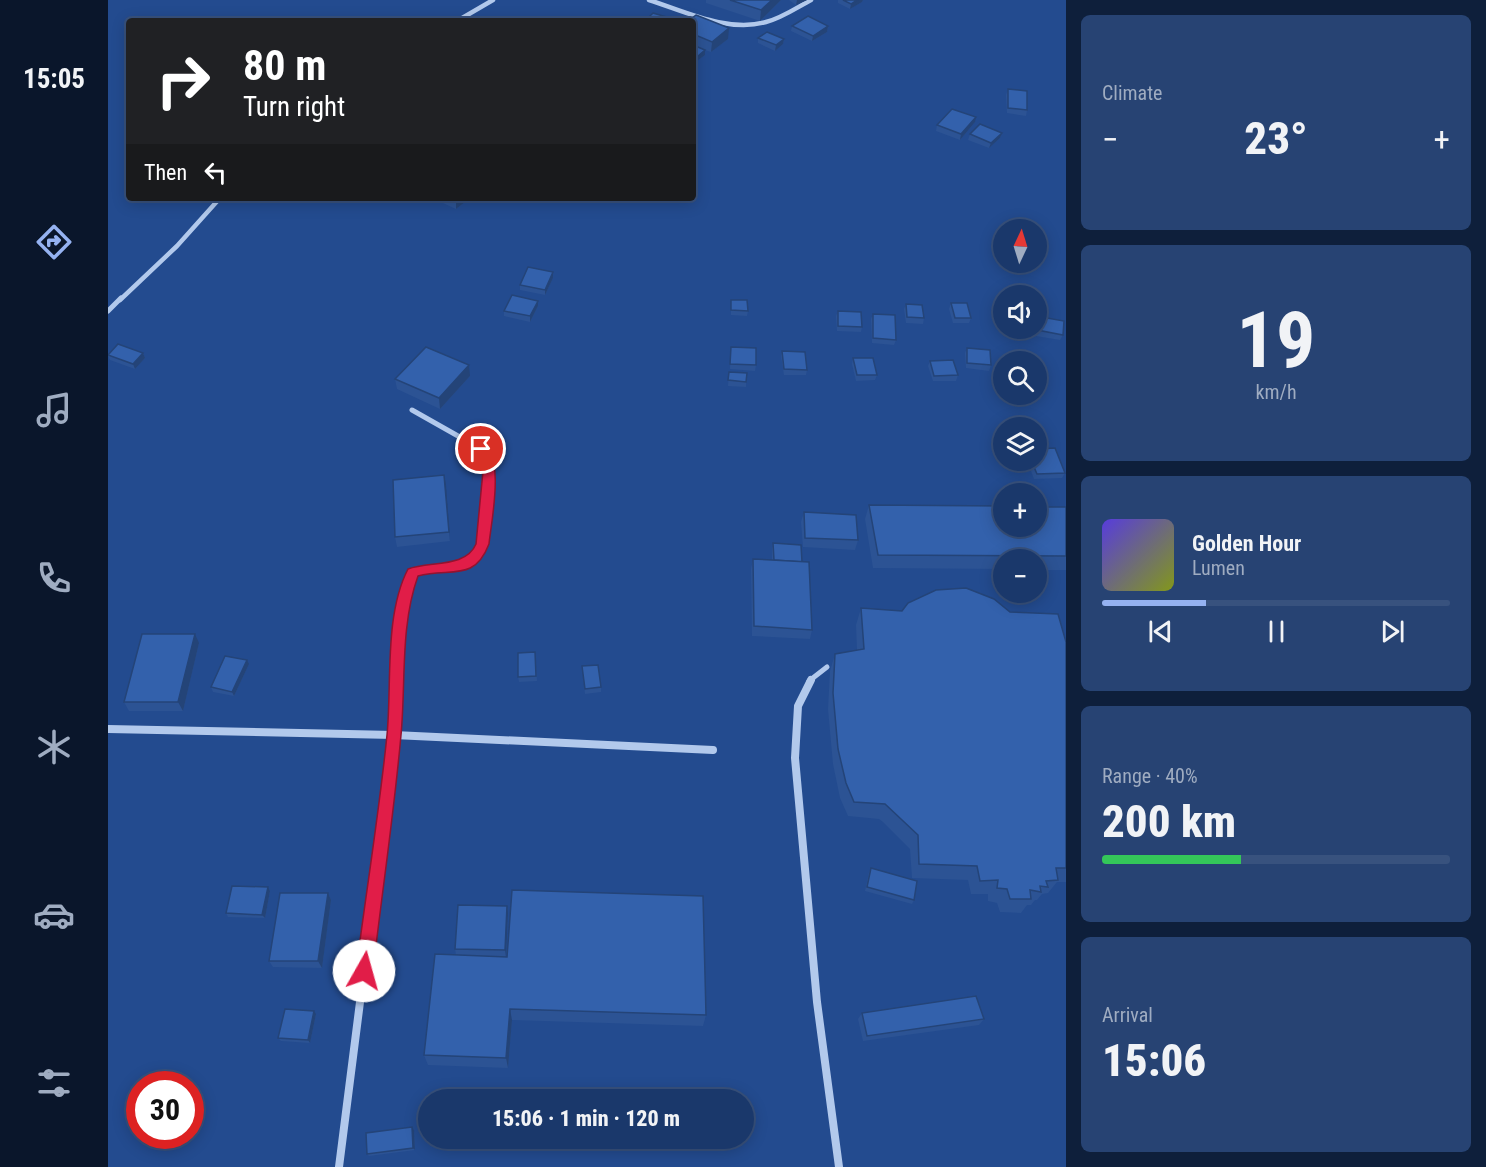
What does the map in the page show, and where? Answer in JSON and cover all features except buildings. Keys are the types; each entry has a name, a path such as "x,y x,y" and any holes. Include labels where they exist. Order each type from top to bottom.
{"street":[{"path":"462,18 493,0"},
{"path":"650,0 733,24 749,25 763,24 811,0"},
{"path":"108,312 177,246 217,201"},
{"path":"339,1167 394,735 401,618 410,578 418,570 466,565 478,555 482,544 490,471 481,449 412,410"},
{"path":"827,667 813,673 801,690 795,720 795,748 817,1002 838,1167"},
{"path":"108,729 394,735 713,750"}],"route":[{"path":"364,971 394,735 401,618 406,589 412,573 418,570 459,567 472,562 478,555 482,544 490,471 481,449"}]}
